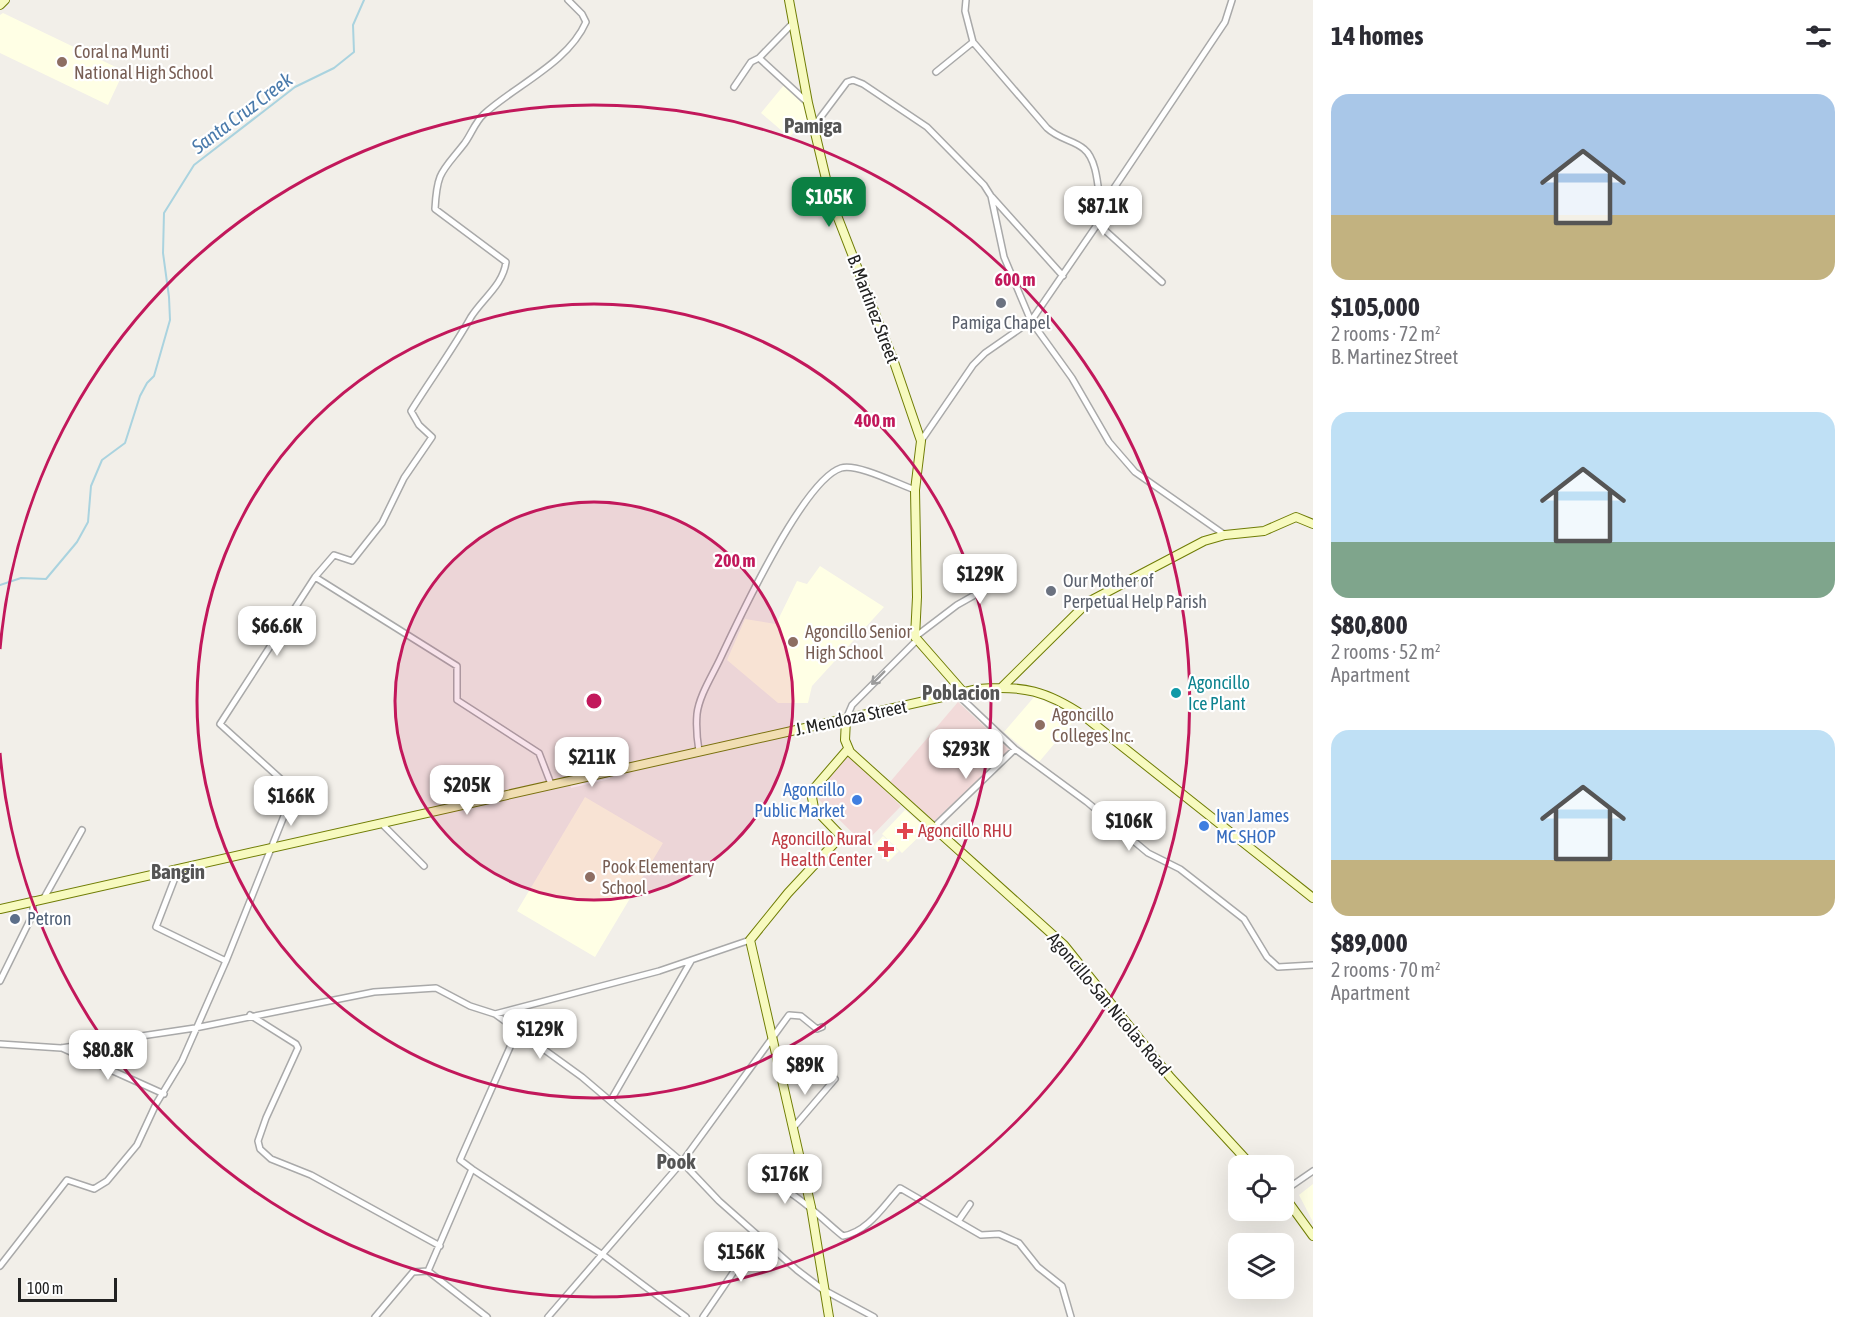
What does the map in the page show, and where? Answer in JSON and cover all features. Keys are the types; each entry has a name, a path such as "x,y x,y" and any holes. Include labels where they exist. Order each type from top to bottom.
{"main road":[{"path":"0,5 5,0"},
{"name":"B. Martinez Street","path":"789,0 808,103 831,200 894,362 921,441"},
{"path":"921,441 915,490 917,597 915,639 961,693"},
{"path":"1002,687 1088,602 1156,564 1204,541 1225,535 1264,531 1296,517 1313,524"},
{"name":"J. Mendoza Street","path":"0,909 699,751 961,693 1002,687 1034,690 1057,698 1084,716 1313,898"},
{"path":"829,1317 822,1289 811,1207 750,940 788,892 840,836 814,808 811,792 848,749 845,740 846,719"},
{"name":"Agoncillo-San Nicolas Road","path":"848,749 1064,945 1170,1077 1242,1155"},
{"path":"1294,1210 1313,1236"}],"street":[{"path":"0,1266 67,1180 94,1189 107,1180 137,1145 156,1104 182,1061 226,961 294,791 220,724 315,577 334,555 352,561 382,523 404,478 432,437 419,425 411,411 462,336 472,315 504,274 506,262 497,253 435,209 436,182 445,164 463,145 482,116 566,51 581,34 586,22 582,14 568,0"},
{"path":"966,0 973,42 1047,128 1059,139 1084,149 1091,158 1103,216"},
{"path":"921,441 973,365 985,353 1031,321 1063,276 1103,216 1104,202 1225,22 1232,0"},
{"path":"734,87 751,62 759,58 793,23"},
{"path":"936,72 973,42"},
{"path":"759,58 808,103"},
{"path":"814,126 847,82 853,80 863,84 927,127 984,185 991,196 1063,276"},
{"path":"991,196 1004,257 1031,321 1072,378 1109,442 1135,472 1225,535"},
{"path":"1098,224 1162,282"},
{"path":"699,751 697,713 709,683 755,585 791,523 818,487 835,471 853,467 915,490"},
{"path":"846,719 852,705 915,639 957,605 1003,579 994,564"},
{"path":"315,577 457,666 458,700 539,753 552,784"},
{"path":"961,693 1015,749 1087,802 1148,853 1180,869 1244,919 1267,957 1278,967 1313,965"},
{"path":"933,828 1015,749"},
{"path":"381,824 424,866"},
{"path":"44,898 82,830"},
{"path":"178,870 156,927 226,961"},
{"path":"0,981 33,914 33,900"},
{"path":"495,1014 691,961 750,940"},
{"path":"611,1100 691,961"},
{"path":"0,1044 61,1048 195,1028 250,1015 406,988 436,988 470,1006 495,1014 518,1029 611,1100 682,1162 758,1236 822,1289 874,1317"},
{"path":"548,1317 682,1162 789,1015 793,1013 818,1029 822,1027"},
{"path":"250,1015 292,1041 298,1048 266,1118 258,1141 260,1149 271,1159 311,1175 440,1246"},
{"path":"518,1029 460,1160 603,1255 686,1317"},
{"path":"61,1048 164,1094"},
{"path":"793,1128 835,1079"},
{"path":"428,1271 472,1169"},
{"path":"1294,1184 1313,1171"},
{"path":"763,1184 772,1183 811,1207 843,1236 854,1234 900,1188 981,1235 999,1234 1018,1243 1038,1267 1062,1286 1071,1317"},
{"path":"959,1221 970,1204"},
{"path":"703,1317 758,1236"},
{"path":"375,1317 413,1272 428,1271 487,1317"}],"shaded area":[{"name":"Coral na Munti National High School","path":"3,13 124,71 108,105 0,53 0,15"},
{"path":"784,85 807,105 808,121 789,137 761,113"},
{"name":"Agoncillo Senior High School","path":"820,566 884,607 812,686 808,703 778,703 727,660 745,619 776,624 797,581 807,584"},
{"name":"Agoncillo Colleges Inc.","path":"1035,696 1076,718 1039,762 1004,732"},
{"path":"958,702 1011,751 934,821 890,782"},
{"name":"Agoncillo Public Market","path":"848,755 901,806 864,844 813,794"},
{"name":"Pook Elementary School","path":"585,797 663,843 595,957 517,911"},
{"name":"Agoncillo RHU","path":"905,810 927,829 902,853 882,834"},
{"name":"Agoncillo Rural Health Center","path":"883,836 899,851 888,862 873,847"},
{"path":"1313,1184 1313,1222 1299,1195"}],"pier":[{"path":"607,765 610,779 571,788 567,774"}],"waterway":[{"name":"Santa Cruz Creek","path":"0,585 21,578 46,579 77,542 88,522 91,486 102,460 125,443 140,396 154,376 170,320 163,253 164,213 194,165 295,87 334,68 354,52 353,25 364,0"}],"place":[{"name":"Coral na Munti National High School","path":"62,62"},
{"name":"Pamiga Chapel","path":"1001,303"},
{"name":"Our Mother of Perpetual Help Parish","path":"1051,591"},
{"name":"Agoncillo Senior High School","path":"793,642"},
{"name":"Agoncillo Ice Plant","path":"1176,693"},
{"name":"Agoncillo Colleges Inc.","path":"1040,725"},
{"name":"Agoncillo Public Market","path":"857,800"},
{"name":"Ivan James MC SHOP","path":"1204,826"},
{"name":"Agoncillo RHU","path":"905,831"},
{"name":"Agoncillo Rural Health Center","path":"886,849"},
{"name":"Pook Elementary School","path":"590,877"},
{"name":"Petron","path":"15,919"}],"district":[{"name":"Pamiga","path":"813,126"},
{"name":"Poblacion","path":"961,693"},
{"name":"Bangin","path":"178,872"},
{"name":"Pook","path":"676,1162"}]}
